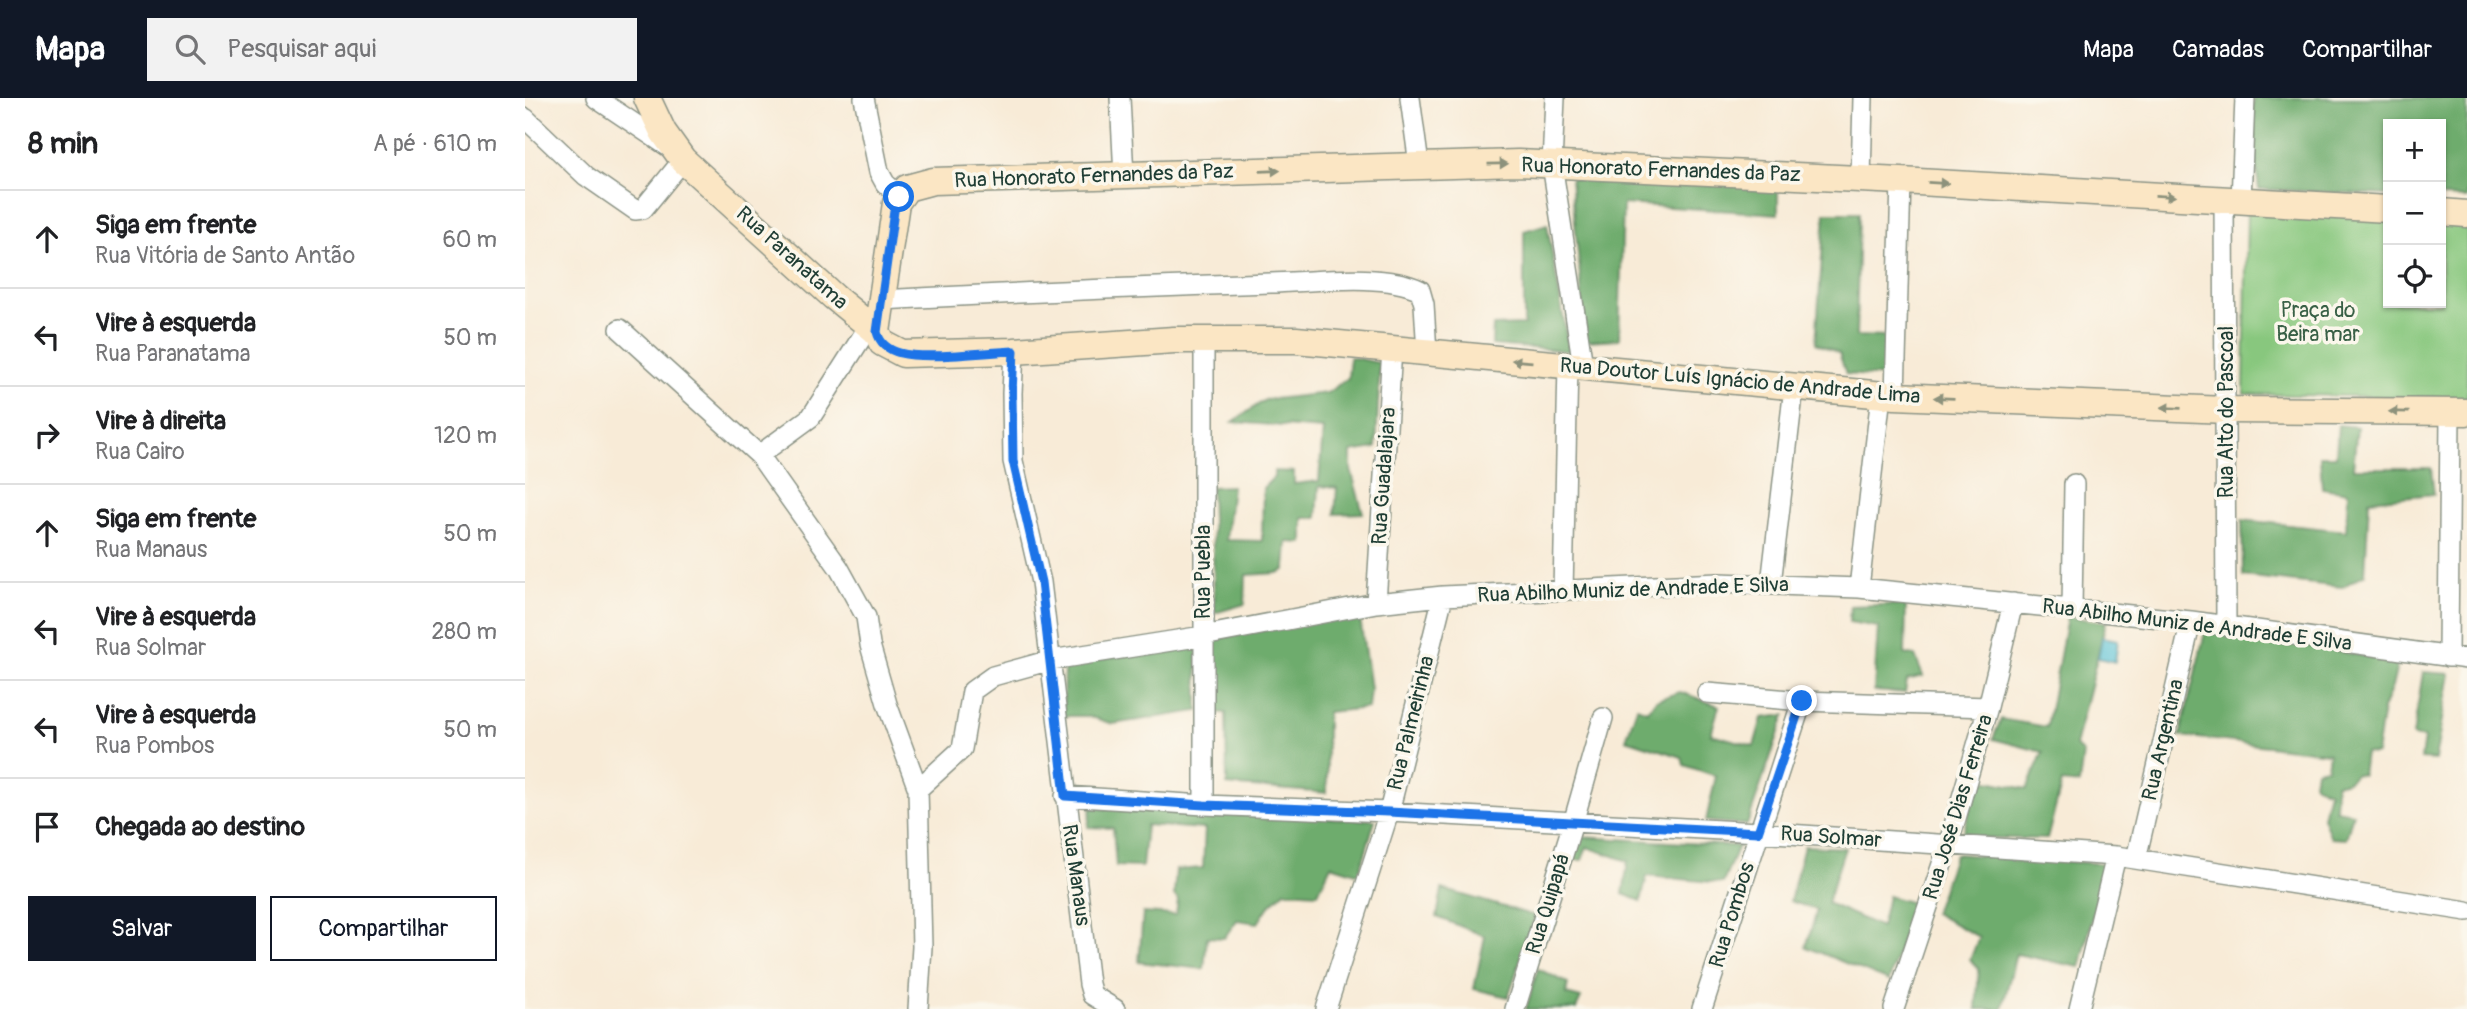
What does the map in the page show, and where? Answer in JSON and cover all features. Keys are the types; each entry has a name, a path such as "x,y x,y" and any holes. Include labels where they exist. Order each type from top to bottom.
{"main road":[{"name":"Rua Paranatama","path":"647,98 663,132 681,157 815,280 873,329 882,343 891,350 903,354 1014,351"},
{"name":"Rua Honorato Fernandes da Paz","path":"899,197 907,188 933,181 1419,165 1552,164 2383,209"},
{"path":"873,329 881,300 894,211 899,197"},
{"path":"2446,212 2467,214"},
{"name":"Rua Doutor Luís Ignácio de Andrade Lima","path":"1014,351 1204,340 1296,340 1888,395 2226,410 2458,412"}],"street":[{"path":"525,118 586,176 635,210 643,209 681,157 596,98"},
{"path":"864,98 879,172 885,183 899,197"},
{"path":"1120,98 1124,176"},
{"path":"1410,98 1419,165"},
{"path":"1555,98 1552,164 1575,366 1563,591"},
{"path":"1861,179 1863,98"},
{"name":"Rua Alto do Pascoal","path":"2226,624 2226,410 2233,200 2245,98"},
{"path":"1859,588 1888,395 1901,181"},
{"path":"881,300 1142,286 1353,280 1392,282 1420,290 1424,304 1427,353"},
{"path":"619,329 759,455 839,568 866,618 870,645 887,704 918,789 922,947 918,1009"},
{"path":"759,455 811,417 873,329"},
{"name":"Rua Puebla","path":"1204,340 1204,805"},
{"name":"Rua Guadalajara","path":"1376,603 1392,349"},
{"name":"Rua Manaus","path":"1014,351 1013,461 1041,582 1089,984 1092,995 1107,1006"},
{"path":"1771,584 1794,387"},
{"path":"2457,658 2458,412"},
{"path":"2072,609 2074,484"},
{"name":"Rua Abilho Muniz de Andrade E Silva","path":"918,789 962,749 972,691 993,676 1051,660 1203,636 1376,603 1443,596 1718,583 1859,588 2226,624 2457,658"},
{"name":"Rua Palmeirinha","path":"1326,1009 1389,812 1443,596"},
{"name":"Rua José Dias Ferreira","path":"1894,1009 1948,846 1988,708 2013,603"},
{"name":"Rua Argentina","path":"2136,859 2191,621"},
{"path":"1707,693 1802,701 1988,708"},
{"name":"Rua Pombos","path":"1702,1009 1802,701"},
{"name":"Rua Quipapá","path":"1515,1009 1603,718"},
{"name":"Rua Solmar","path":"1065,796 1758,832 2116,856 2467,911"},
{"path":"2079,1009 2116,856"}],"green space":[{"path":"2254,98 2467,98 2467,198 2446,197 2446,119 2383,119 2383,195 2259,189 2251,126"},
{"path":"1571,178 1778,186 1778,214 1623,204 1619,339 1586,341"},
{"name":"Praça do Beira mar","path":"2247,209 2383,216 2383,308 2446,308 2446,218 2467,219 2467,398 2244,394"},
{"path":"1825,213 1859,213 1856,336 1886,337 1885,377 1846,374 1839,353 1816,343"},
{"path":"1547,224 1569,351 1492,345 1493,326 1524,325 1524,231"},
{"path":"1350,357 1380,363 1376,448 1351,452 1351,470 1363,513 1335,514 1337,488 1319,486 1317,518 1303,518 1303,543 1287,542 1285,570 1246,575 1245,604 1215,613 1211,487 1232,486 1226,540 1262,541 1263,488 1274,477 1274,471 1294,472 1294,484 1319,481 1323,429 1233,422 1265,400 1327,393 1348,378"},
{"path":"2338,425 2357,427 2353,468 2431,468 2434,494 2369,500 2365,574 2342,587 2243,576 2242,520 2346,531 2348,492 2322,488 2320,456 2336,456"},
{"path":"1906,604 1905,654 1915,656 1923,676 1907,680 1905,693 1874,691 1878,627 1849,622 1850,606"},
{"path":"1359,611 1370,689 1368,708 1327,712 1327,793 1227,785 1226,713 1208,712 1209,640"},
{"path":"2067,617 2106,622 2075,746 2083,753 2079,784 2062,782 2047,839 1962,837 1978,779 2027,789 2043,752 1993,739 2001,719 2047,727"},
{"path":"2206,628 2398,662 2383,709 2376,754 2365,753 2362,775 2356,774 2347,781 2336,784 2335,810 2353,813 2346,839 2331,838 2323,817 2329,791 2314,784 2316,770 2327,768 2329,753 2180,736"},
{"path":"1197,644 1198,711 1113,724 1087,716 1063,716 1064,665"},
{"path":"2423,672 2450,674 2435,760 2421,759 2424,738 2413,736"},
{"path":"1680,692 1719,706 1711,734 1754,746 1762,718 1785,715 1747,825 1706,821 1716,776 1684,765 1682,757 1626,739 1637,707 1647,711 1656,700"},
{"path":"1091,808 1375,820 1359,874 1331,865 1318,893 1285,891 1269,906 1258,923 1237,920 1224,938 1207,937 1204,969 1139,962 1143,913 1176,915 1176,870 1203,868 1205,829 1146,825 1142,867 1116,866 1113,828 1088,827"},
{"path":"1581,837 1738,846 1723,883 1647,876 1641,901 1623,894 1628,861 1587,847 1582,860 1573,860"},
{"path":"1804,846 1845,848 1827,903 1881,927 1888,896 1913,903 1889,981 1806,947 1817,910 1790,901"},
{"path":"1955,854 2106,864 2080,967 2016,954 2002,1009 1976,1009 1979,969 1970,960 1979,937 1934,913"},
{"path":"1442,889 1535,916 1508,997 1474,989 1485,936 1437,917"},
{"path":"1538,969 1568,983 1566,994 1581,998 1576,1009 1526,1009"}],"water":[{"path":"2102,637 2118,640 2115,662 2098,658"}],"route":[{"path":"899,197 894,211 877,332 882,343 891,350 917,355 1014,351 1013,461 1041,582 1065,796 1758,832 1802,701"}]}
